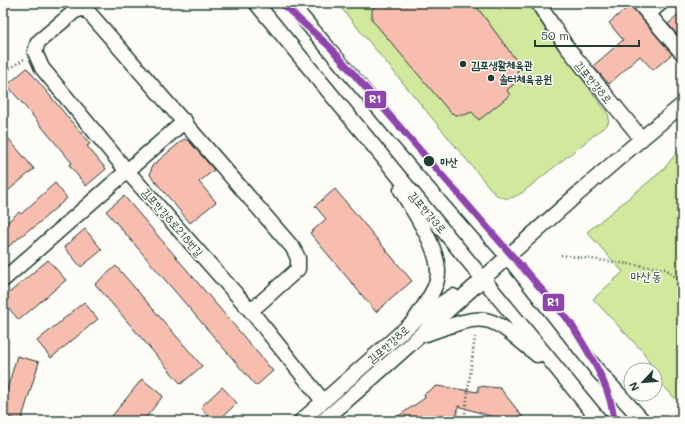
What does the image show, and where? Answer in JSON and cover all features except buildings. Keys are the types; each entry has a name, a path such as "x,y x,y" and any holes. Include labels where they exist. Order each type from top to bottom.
{"street":[{"name":"김포한강3로","path":"256,3 563,378 600,421"},
{"path":"290,3 398,131 508,257 598,371 643,421"},
{"name":"김포한강8로","path":"538,3 580,64 641,138"},
{"path":"639,3 682,53"},
{"path":"648,14 661,3"},
{"name":"김포한강8로218번길","path":"185,121 86,8 75,11 38,42 35,52 42,68 127,171 251,311 323,401"},
{"name":"김포한강8로","path":"332,418 482,278 508,257 641,138 682,105"},
{"path":"3,280 185,121 293,248 298,258 298,269 251,311"},
{"path":"381,156 424,231 435,256 438,269 437,280 433,290 414,322"},
{"name":"김포한강8로","path":"301,421 414,322 482,278"},
{"path":"420,336 460,322 478,318 492,320 506,329 563,378"}],"path":[{"path":"3,73 25,58"},
{"path":"561,255 666,269 682,282"},
{"path":"464,421 474,337"}],"green space":[{"name":"솔터체육공원","path":"337,3 528,3 557,46 606,111 609,116 608,124 523,192 512,198 498,196"},
{"path":"682,146 682,406 663,385 663,362 649,362 644,353 593,299 623,272 587,232 663,170"}],"transit line":[{"name":"R1","path":"281,3 330,47 570,322 604,382 612,408 614,421"}],"place":[{"name":"김포생활체육관","path":"463,64"},
{"name":"솔터체육공원","path":"491,78"},
{"name":"마산","path":"429,161"}],"district":[{"name":"마산동","path":"646,275"}]}
